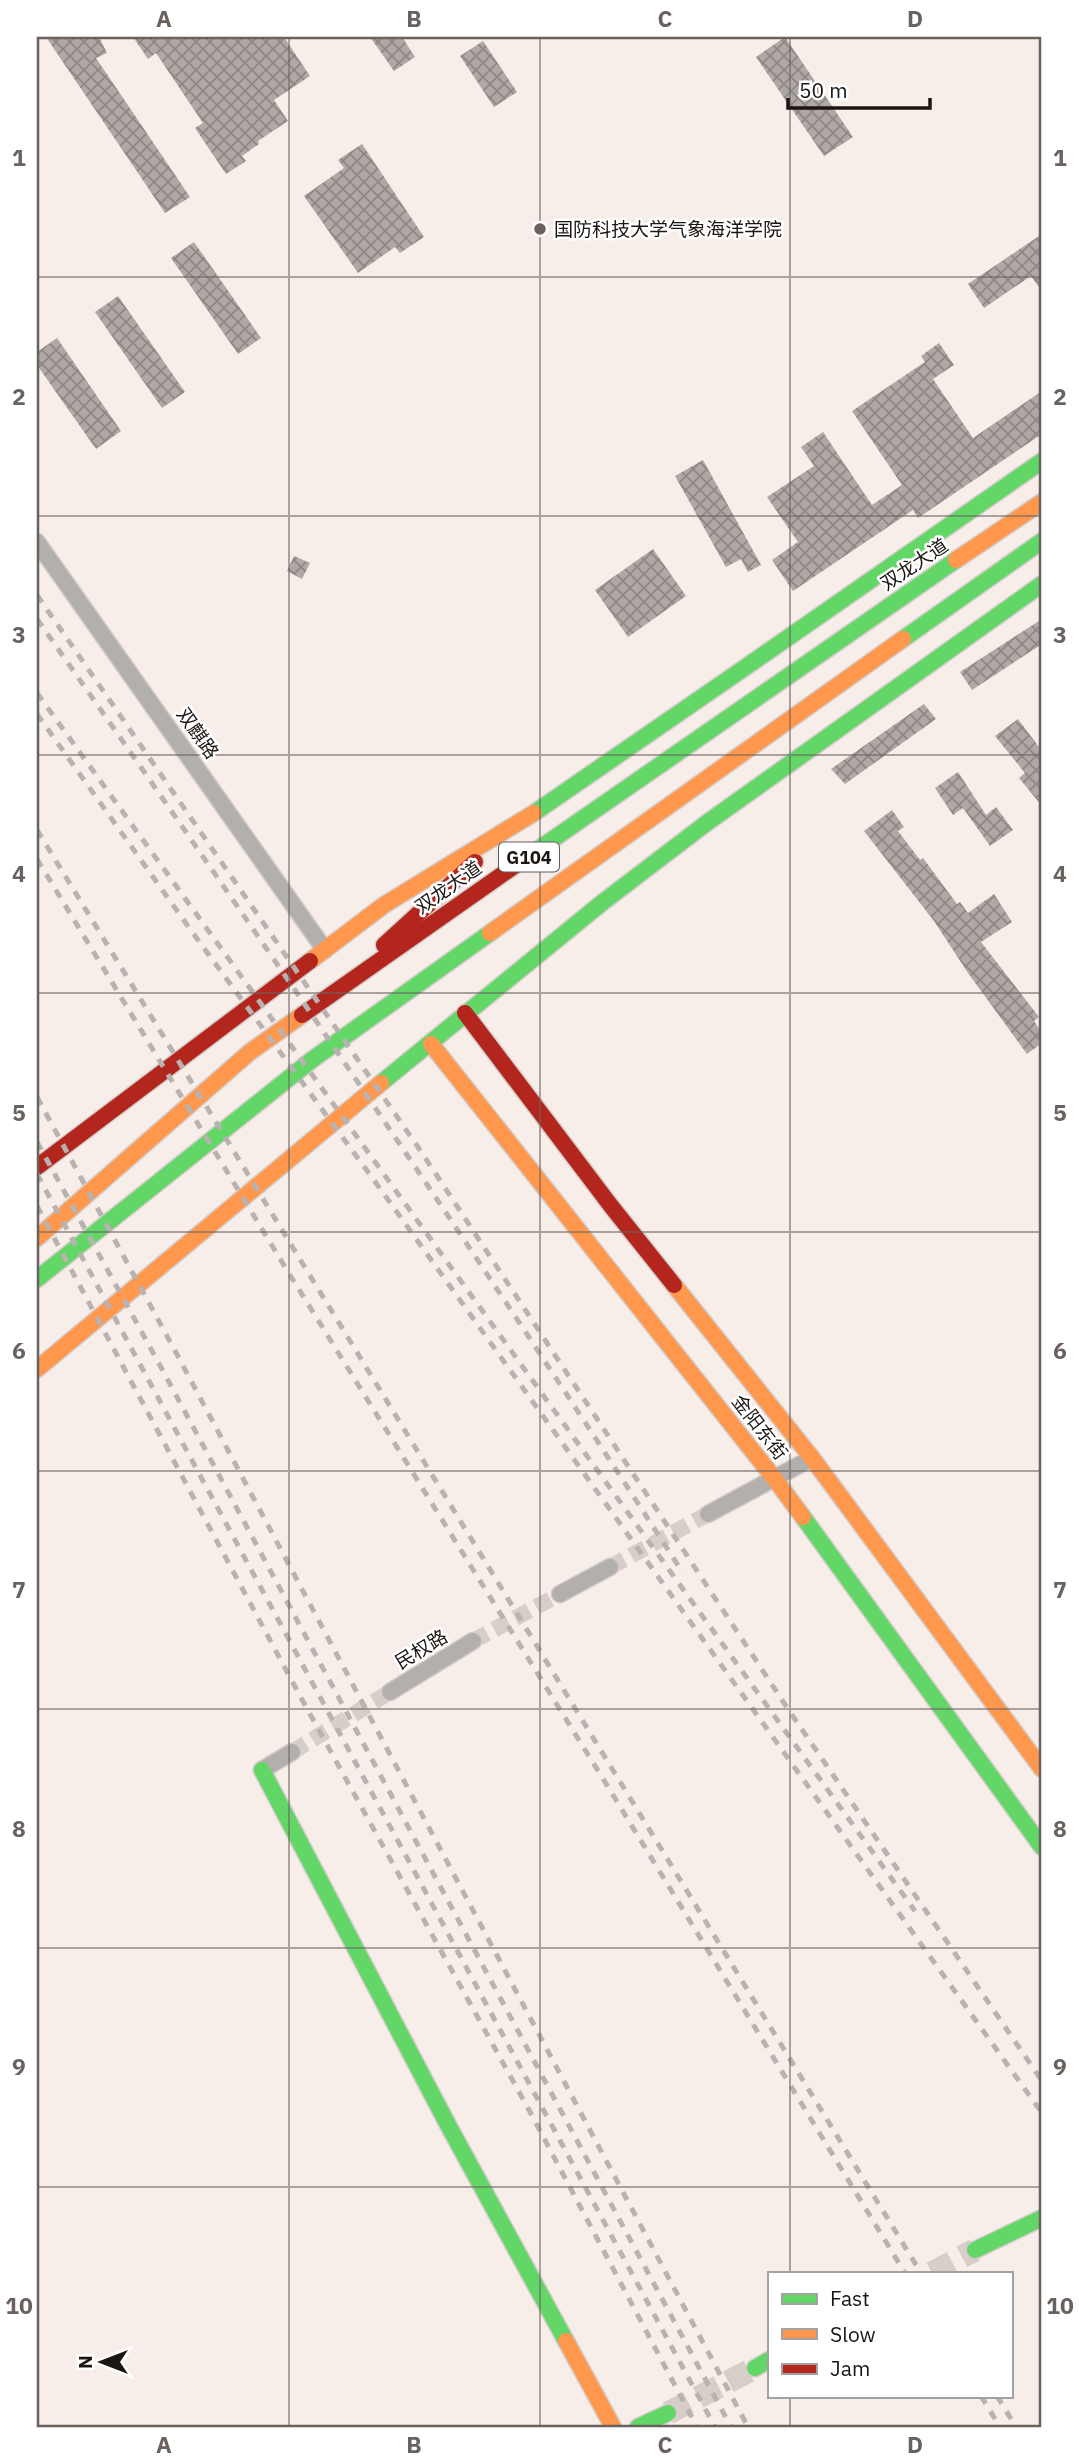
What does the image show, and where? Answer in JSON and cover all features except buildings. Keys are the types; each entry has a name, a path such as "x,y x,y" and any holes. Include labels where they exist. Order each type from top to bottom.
{"main road":[{"name":"双龙大道","path":"514,827 1042,461"},
{"name":"双龙大道","path":"37,1238 250,1052 855,628 1042,502"},
{"name":"G104","path":"37,1287 52,1266 313,1059 1042,541"},
{"path":"37,1369 465,1013 603,902 708,822 1042,584"},
{"path":"320,1003 514,827"},
{"path":"37,1167 384,905 514,827"},
{"name":"金阳东街","path":"465,1013 611,1206 812,1458 1042,1769"},
{"name":"金阳东街","path":"430,1044 774,1478 1042,1847"},
{"path":"37,1279 52,1266"},
{"path":"262,1770 447,2123 613,2427"},
{"path":"975,2250 1042,2218"},
{"path":"638,2427 668,2413"}],"street":[{"name":"双麒路","path":"37,542 325,950"},
{"path":"708,1514 812,1458"},
{"path":"560,1594 610,1567"},
{"name":"民权路","path":"390,1692 473,1642"},
{"path":"262,1770 292,1752"}],"tunnel":[{"path":"610,1567 708,1514"},
{"path":"473,1641 560,1594"},
{"path":"292,1752 390,1692"},
{"path":"934,2272 975,2250"},
{"path":"668,2413 755,2368"}],"railway":[{"path":"37,595 420,1150 788,1709 1042,2081"},
{"path":"37,619 365,1093 683,1573"},
{"path":"37,693 915,1911"},
{"path":"37,714 1042,2113"},
{"path":"37,830 920,2272"},
{"path":"37,859 904,2272"},
{"path":"37,1097 180,1360 748,2427"},
{"path":"37,1142 731,2427"},
{"path":"37,1174 715,2427"},
{"path":"37,1206 300,1696 529,2110 697,2427"},
{"path":"982,2398 1000,2427"},
{"path":"998,2398 1016,2427"}],"traffic: fast":[{"path":"753,662 1042,461"},
{"path":"903,639 1042,541"},
{"path":"520,862 956,560"},
{"path":"833,733 1042,584"},
{"path":"534,813 753,662"},
{"path":"381,1083 603,902 708,822 833,733"},
{"path":"37,1279 313,1059 490,933"},
{"path":"803,1517 1042,1847"},
{"path":"262,1770 447,2123 566,2341"},
{"path":"975,2250 1042,2218"},
{"path":"755,2368 768,2361"},
{"path":"638,2427 668,2413"}],"traffic: slow":[{"path":"956,560 1042,502"},
{"path":"490,933 903,639"},
{"path":"310,961 384,905 534,813"},
{"path":"37,1238 250,1052 302,1015"},
{"path":"431,1044 803,1517"},
{"path":"37,1369 381,1083"},
{"path":"674,1285 812,1458 1042,1769"},
{"path":"566,2341 613,2427"}],"traffic: jam":[{"path":"384,945 475,862"},
{"path":"302,1015 520,862"},
{"path":"37,1167 310,961"},
{"path":"465,1013 674,1285"}],"place":[{"name":"国防科技大学气象海洋学院","path":"540,229"}]}
